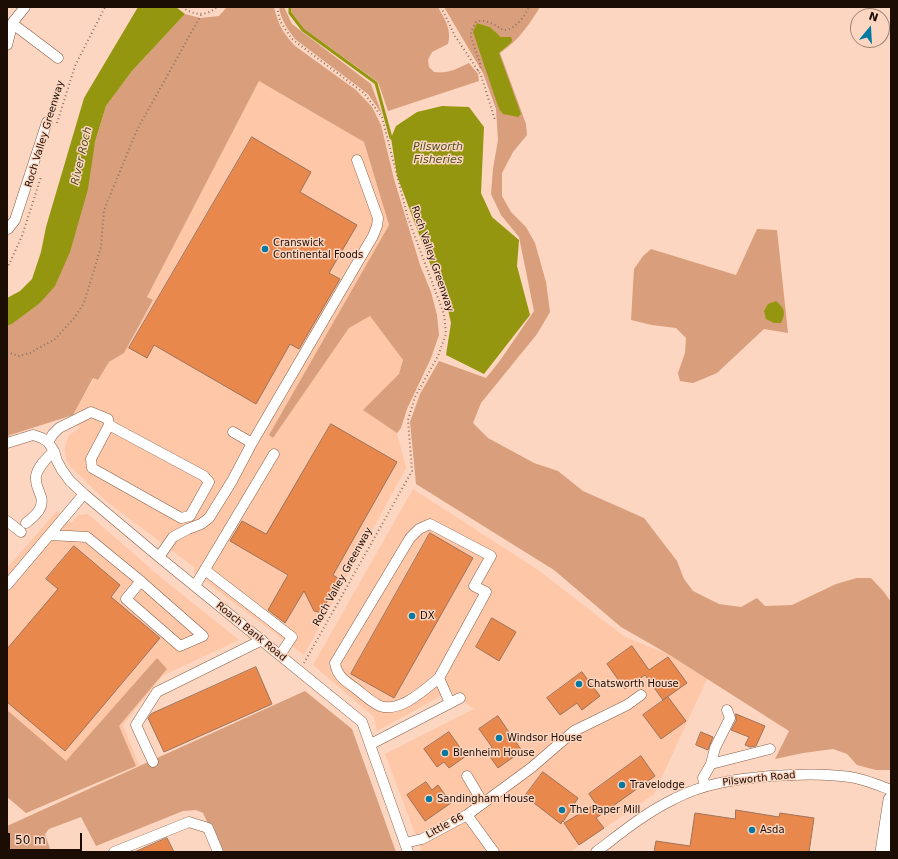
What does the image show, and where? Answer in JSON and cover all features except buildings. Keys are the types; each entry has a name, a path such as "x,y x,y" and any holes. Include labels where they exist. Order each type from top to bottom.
{"highway":[{"path":"883,852 891,800"}],"street":[{"path":"7,45 13,24 25,7"},
{"path":"13,24 58,58"},
{"path":"8,229 15,220 52,123"},
{"path":"159,557 173,537 188,528 201,524 209,518 232,481 252,443 373,236 378,218 356,160"},
{"path":"7,521 23,528 38,513 41,507 42,496 36,486 36,475 51,446 53,434 59,428 91,412 108,419 109,425 91,459 92,468 182,518 190,516 209,482 204,476 109,425"},
{"path":"233,432 252,443"},
{"path":"7,443 33,435 42,438 51,446"},
{"name":"Roach Bank Road","path":"51,446 62,470 70,481 84,494 362,722 371,744 406,848"},
{"path":"195,586 274,454"},
{"path":"7,585 84,494"},
{"path":"430,524 491,556 474,586 486,592 438,678 408,702 393,707 382,706 374,703 339,676 335,663 410,538 419,529 430,524"},
{"path":"50,535 87,537 141,581 147,586 203,636 180,646 126,599 141,581"},
{"path":"205,570 292,637 280,655"},
{"path":"153,762 136,725 157,692 262,640"},
{"path":"438,678 450,703"},
{"name":"Little 66","path":"406,848 467,815 531,768 574,731 627,705 641,696"},
{"path":"371,744 460,698"},
{"path":"705,786 703,778 711,764 715,748 730,718 727,710"},
{"path":"711,764 770,749"},
{"name":"Pilsworth Road","path":"596,852 648,813 675,798 705,786 726,781 819,773 852,777 891,790"},
{"path":"467,776 483,803"},
{"path":"467,815 494,852"},
{"path":"114,852 189,822 208,828 218,852"}],"path":[{"name":"Roch Valley Greenway","path":"52,123 75,66 105,7"},
{"path":"182,7 188,11 201,15 215,10 217,7"},
{"name":"Roch Valley Greenway","path":"277,7 280,21 292,39 364,93 382,117 408,218 444,314 446,334 438,356 415,397 408,420 412,471 300,671"},
{"path":"441,7 455,36 480,75 495,120"},
{"path":"478,71 480,66 471,37 471,32 476,22 479,20 497,26 503,30 509,30 516,25 529,7"},
{"path":"7,352 19,356 30,354 54,339 75,317 84,303 101,247 104,210 137,130 201,15"},
{"name":"Roch Valley Greenway","path":"7,269 22,236 41,176"}],"shaded area":[{"path":"227,7 274,7 282,28 287,37 295,46 356,90 372,107 381,125 394,179 420,265 431,292 437,315 439,335 431,358 407,409 401,428 397,433 363,410 399,374 403,360 370,316 349,328 273,438 269,435 389,225 364,142 259,81 147,297 153,300 124,353 109,362 98,380 93,378 73,415 7,436 7,326 39,304 106,106 132,71 185,14 200,18 219,16"},
{"path":"279,7 284,7 292,24 371,84 382,114 368,94 295,39 283,20"},
{"path":"292,7 438,7 447,25 449,39 448,44 432,52 428,60 429,67 434,72 448,72 469,63 478,74 479,81 388,111 378,82 304,29 292,13"},
{"path":"444,7 540,7 523,32 512,43 500,53 526,124 527,135 513,152 502,173 502,196 511,212 526,227 535,243 546,282 550,312 537,334 481,403 473,423 488,438 534,463 558,471 583,491 644,518 677,561 684,579 693,591 719,604 741,607 757,598 765,606 792,605 836,584 857,578 871,578 891,602 891,770 876,770 857,765 847,754 833,749 775,759 789,731 668,654 621,627 554,570 416,484 410,422 420,394 439,361 486,378 499,362 534,311 519,237 501,215 491,194 493,169 498,140 496,109 483,73","holes":["477,23 490,27 501,37 506,37 511,43 499,53 499,109"]},
{"path":"259,81 364,142 389,225 269,435 273,438 349,328 370,316 403,360 399,374 363,410 397,433 406,468 304,655 193,572 195,568 106,501 71,467 66,459 65,451 65,445 69,435 80,428 73,415 94,378 98,380 109,362 124,353 153,301 147,297"},
{"path":"757,229 777,230 788,333 764,329 717,373 693,383 680,381 678,373 685,353 686,338 676,328 652,325 631,320 634,269 643,256 651,249 736,275"},
{"path":"413,489 538,570 625,637 668,654 707,679 654,794 570,852 422,852 385,754 474,709 450,691 377,731 374,717 313,665"},
{"path":"57,511 71,523 79,515 88,514 164,580 239,640 162,676 123,725 139,765 26,813 7,797 7,568"},
{"path":"157,658 167,669 119,726 136,766 26,813 7,797 7,710 66,761"},
{"path":"305,691 352,729 396,852 221,852 203,813 196,810 183,811 96,846 81,817 49,829 45,834 51,852 7,852 7,826"}],"water":[{"name":"River Roch","path":"138,7 176,7 185,14 132,71 106,106 95,142 88,189 70,252 55,286 39,304 7,326 7,298 20,291 32,279 84,98"},
{"path":"477,23 490,27 501,37 511,37 511,43 499,53 521,114 518,117 503,114 499,109 473,32"},
{"name":"Pilsworth Fisheries","path":"442,106 469,107 484,127 481,193 492,217 519,240 517,266 530,315 484,374 446,355 451,323 445,296 434,274 397,176 391,138 396,126 417,112"},
{"path":"776,301 784,311 784,316 781,323 774,323 766,319 764,311 768,304"}],"waterway":[{"path":"290,7 290,13 303,30 376,83 391,138"}],"place":[{"name":"Cranswick Continental Foods","path":"265,249"},
{"name":"DX","path":"412,616"},
{"name":"Chatsworth House","path":"579,684"},
{"name":"Windsor House","path":"499,738"},
{"name":"Blenheim House","path":"445,753"},
{"name":"Travelodge","path":"622,785"},
{"name":"Sandingham House","path":"429,799"},
{"name":"The Paper Mill","path":"562,810"},
{"name":"Asda","path":"752,830"}]}
